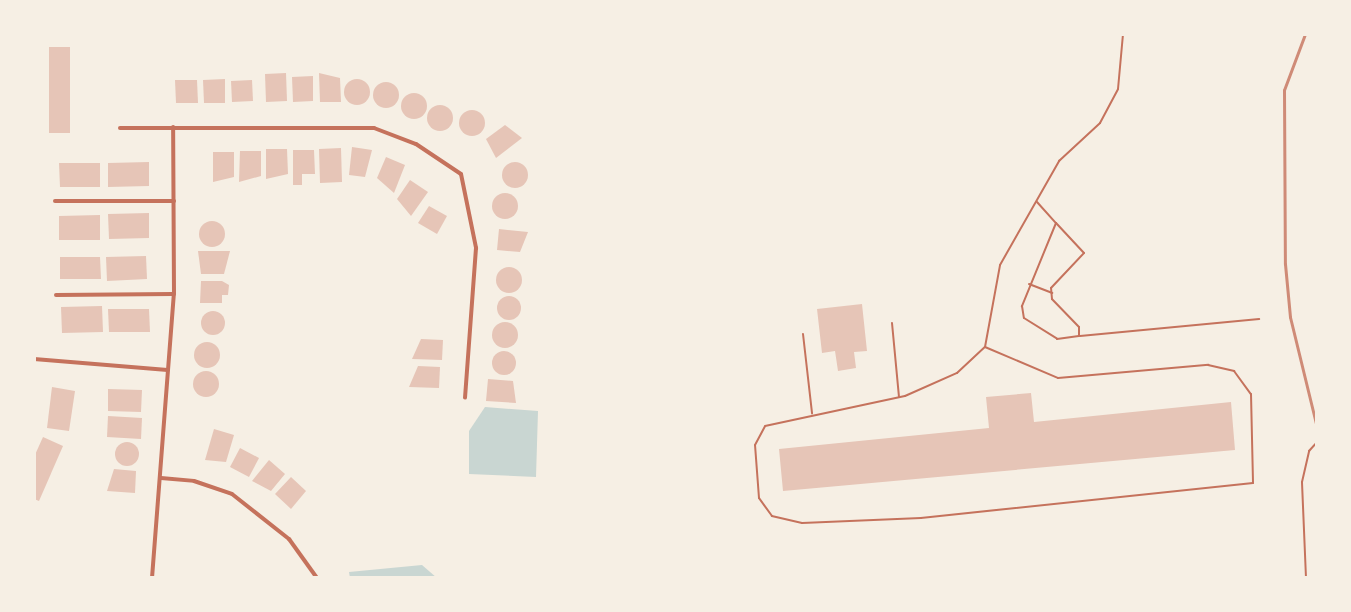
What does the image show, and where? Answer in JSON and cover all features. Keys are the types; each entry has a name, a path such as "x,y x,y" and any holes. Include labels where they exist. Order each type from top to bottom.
{"street":[{"path":"152,578 174,294 173,127"},
{"path":"120,128 374,128 416,144 461,174 476,248 465,398"},
{"path":"55,201 174,201"},
{"path":"56,295 174,294"},
{"path":"34,359 168,370"},
{"path":"161,478 194,481 232,494 289,539 317,578"}],"lane":[{"path":"985,347 1058,378 1208,365 1234,371 1251,394 1253,483 921,518 802,523 772,516 759,498 756,438 771,422 899,398 957,373 985,347 1000,265 1059,161 1100,123 1118,89 1123,34"},
{"path":"1036,201 1084,253 1052,293"},
{"path":"1056,223 1028,284 1022,306 1024,318 1044,336 1079,336 1259,319"},
{"path":"1028,284 1052,293 1079,327 1079,336"},
{"path":"892,323 899,398"},
{"path":"803,334 812,414"},
{"path":"1306,578 1302,482 1309,451 1317,442"}],"shaded area":[{"path":"485,407 538,411 536,477 469,474 469,431"},
{"path":"422,565 437,578 350,578 349,572"}],"building":[{"path":"49,47 70,47 70,133 49,133"},
{"path":"286,73 287,101 266,102 265,74"},
{"path":"319,73 340,78 341,102 320,102"},
{"path":"313,76 313,101 293,102 292,77"},
{"path":"225,79 225,103 204,103 203,80"},
{"path":"357,79 366,83 370,92 366,101 357,105 348,101 344,92 348,83"},
{"path":"175,80 197,80 198,103 176,103"},
{"path":"252,80 253,101 232,102 231,81"},
{"path":"386,82 395,86 399,95 395,104 386,108 377,104 373,95 377,86"},
{"path":"414,93 423,97 427,106 423,115 414,119 405,115 401,106 405,97"},
{"path":"440,105 449,109 453,118 449,127 440,131 431,127 427,118 431,109"},
{"path":"472,110 481,114 485,123 481,132 472,136 463,132 459,123 463,114"},
{"path":"505,125 522,138 496,158 486,139"},
{"path":"352,147 372,150 365,177 349,175"},
{"path":"341,148 342,182 320,183 319,149"},
{"path":"266,149 287,149 288,174 266,179"},
{"path":"293,150 314,150 315,174 302,174 302,185 293,185"},
{"path":"240,151 261,151 261,176 239,182"},
{"path":"213,152 234,152 234,177 213,182"},
{"path":"386,157 405,165 394,193 377,178"},
{"path":"149,162 149,186 108,187 108,163"},
{"path":"515,162 524,166 528,175 524,184 515,188 506,184 502,175 506,166"},
{"path":"59,163 100,163 100,187 60,187"},
{"path":"410,180 428,192 411,216 397,199"},
{"path":"505,193 514,197 518,206 514,215 505,219 496,215 492,206 496,197"},
{"path":"429,206 447,216 437,234 418,223"},
{"path":"149,213 149,238 109,239 108,214"},
{"path":"100,215 100,240 59,240 59,216"},
{"path":"212,221 221,225 225,234 221,243 212,247 203,243 199,234 203,225"},
{"path":"499,229 528,232 520,252 497,250"},
{"path":"198,251 230,251 224,274 201,274"},
{"path":"146,256 147,279 107,281 106,257"},
{"path":"60,257 100,257 101,279 60,279"},
{"path":"509,267 518,271 522,280 518,289 509,293 500,289 496,280 500,271"},
{"path":"201,281 222,281 229,285 228,295 222,295 222,303 200,303"},
{"path":"509,296 518,299 521,308 518,317 509,320 500,317 497,308 500,299"},
{"path":"862,304 867,351 854,352 856,368 838,371 835,351 822,353 817,309"},
{"path":"102,306 103,332 62,333 61,307"},
{"path":"108,309 149,309 150,332 109,332"},
{"path":"213,311 222,314 225,323 222,332 213,335 204,332 201,323 204,314"},
{"path":"505,322 514,326 518,335 514,344 505,348 496,344 492,335 496,326"},
{"path":"421,339 443,340 442,360 412,359"},
{"path":"207,342 216,346 220,355 216,364 207,368 198,364 194,355 198,346"},
{"path":"504,351 513,354 516,363 513,372 504,375 495,372 492,363 495,354"},
{"path":"418,366 440,367 439,388 409,387"},
{"path":"206,371 215,375 219,384 215,393 206,397 197,393 193,384 197,375"},
{"path":"488,379 513,381 516,403 486,401"},
{"path":"52,387 75,391 69,431 47,428"},
{"path":"108,389 142,390 141,412 108,411"},
{"path":"1031,393 1034,422 1231,402 1235,450 783,491 779,449 989,428 986,397"},
{"path":"108,416 142,418 141,439 107,437"},
{"path":"214,429 234,435 226,462 205,460"},
{"path":"43,437 63,446 39,501 34,499 34,457"},
{"path":"122,442 132,442 139,449 139,459 132,466 122,466 115,459 115,449"},
{"path":"240,448 259,458 249,477 230,467"},
{"path":"269,460 285,474 271,491 252,481"},
{"path":"114,469 136,471 135,493 107,491"},
{"path":"291,477 306,491 291,509 275,494"}],"railway":[{"path":"1305,34 1284,90 1285,264 1290,317 1317,428"}]}
